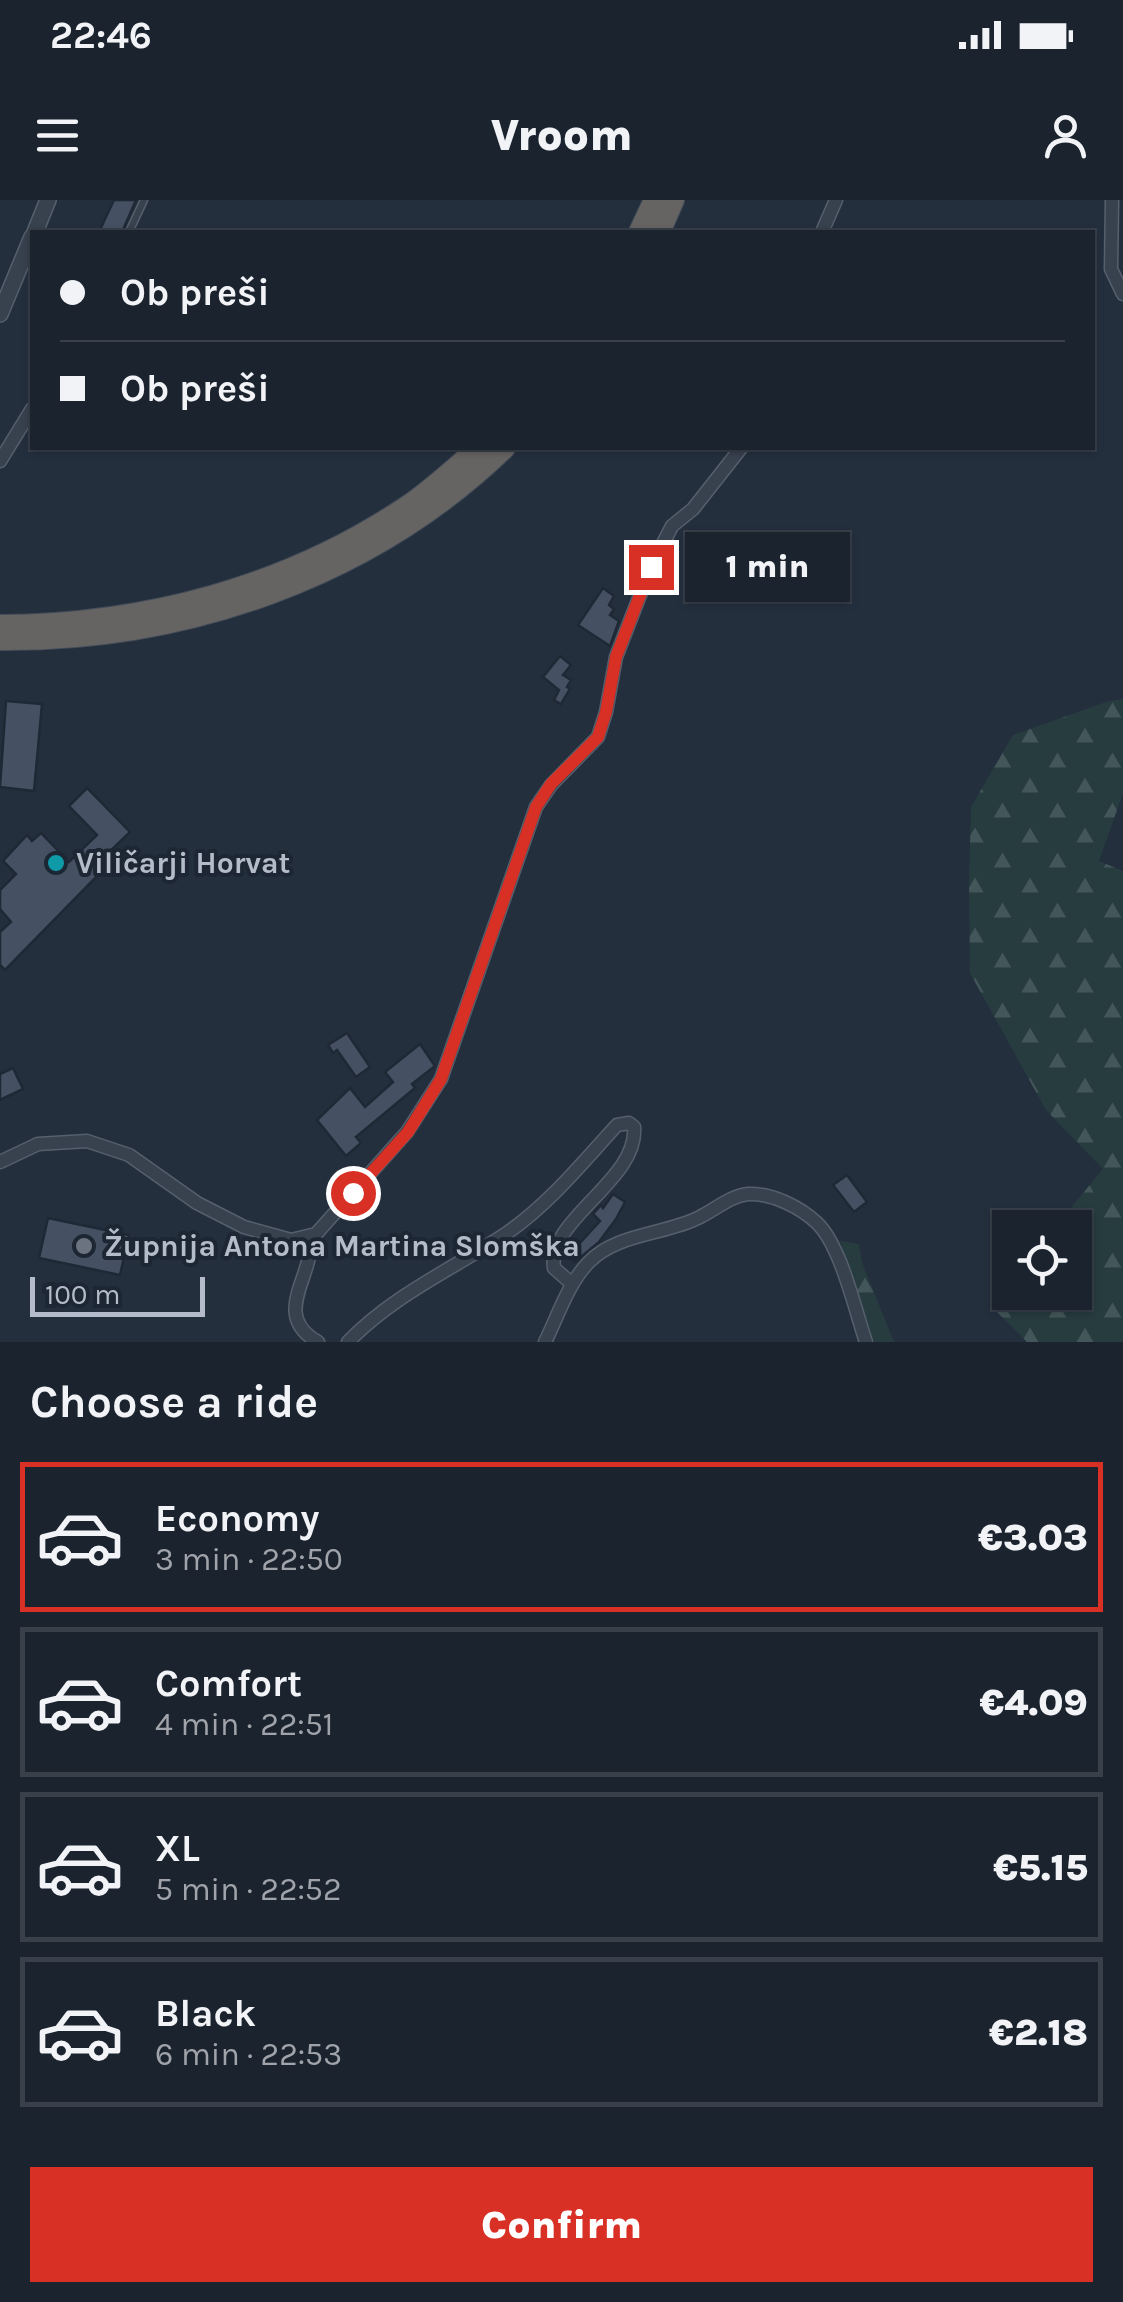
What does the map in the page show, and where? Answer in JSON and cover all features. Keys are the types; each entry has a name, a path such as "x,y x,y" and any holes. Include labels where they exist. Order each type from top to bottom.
{"highway":[{"path":"640,230 654,200"},
{"path":"661,230 674,200"},
{"path":"0,624 58,624 136,615 222,595 325,552 408,505 476,450"},
{"path":"0,640 87,637 159,626 280,591 400,530 503,450"}],"street":[{"path":"36,230 48,200"},
{"path":"823,230 833,206 848,200"},
{"path":"1112,200 1111,269 1123,294"},
{"path":"0,314 30,244"},
{"path":"0,461 30,412"},
{"path":"0,1162 38,1144 65,1140 98,1143 129,1155 197,1203 244,1227 291,1240 310,1238 408,1132 432,1096 458,1034 536,807 551,784 598,737 616,657 651,567 672,526 693,509 740,450"},
{"path":"348,1342 377,1314 510,1231 558,1191 618,1125 629,1123 634,1126 635,1136 628,1152 592,1204 560,1238 552,1255 554,1268 572,1284"},
{"path":"545,1342 572,1284 592,1259 609,1247 668,1231 734,1198 764,1196 800,1210 820,1226 833,1248 866,1342"},
{"path":"310,1238 312,1249 295,1305 302,1330 318,1342"}],"lane":[{"path":"130,230 144,200"}],"green space":[{"path":"1123,699 1123,793 1099,861 1123,871 1123,1342 1027,1342 995,1310 1092,1310 1092,1210 1069,1210 1103,1169 1046,1110 970,973 971,807 1013,735"},
{"path":"840,1241 859,1244 862,1263 894,1342 874,1342"}],"building":[{"path":"114,200 136,200 123,230 100,230"},
{"path":"603,588 614,596 609,605 614,609 610,615 619,621 610,646 578,625"},
{"path":"560,656 571,665 563,675 571,680 561,704 554,700 559,690 543,677"},
{"path":"6,701 42,704 34,791 0,787"},
{"name":"Viličarji Horvat","path":"87,788 130,832 102,859 108,865 5,970 0,965 0,932 11,922 0,909 0,890 16,874 3,861 27,835 32,841 41,833 69,862 97,835 69,806"},
{"path":"347,1033 370,1067 356,1077 337,1050 333,1053 328,1045"},
{"path":"420,1044 435,1066 356,1137 361,1143 346,1156 317,1120 350,1088 365,1107 393,1082 385,1072"},
{"path":"13,1068 23,1089 0,1100 0,1074"},
{"path":"847,1175 867,1202 854,1212 833,1185"},
{"path":"613,1194 625,1202 616,1219 599,1242 575,1262 568,1256 600,1221 593,1214"},
{"name":"Župnija Antona Martina Slomška","path":"48,1218 129,1235 120,1275 39,1258"}],"place":[{"name":"Viličarji Horvat","path":"56,863"},
{"name":"Župnija Antona Martina Slomška","path":"84,1246"}],"route":[{"path":"353,1193 408,1132 441,1079 536,807 551,784 598,737 614,680 616,657 651,567"}]}
